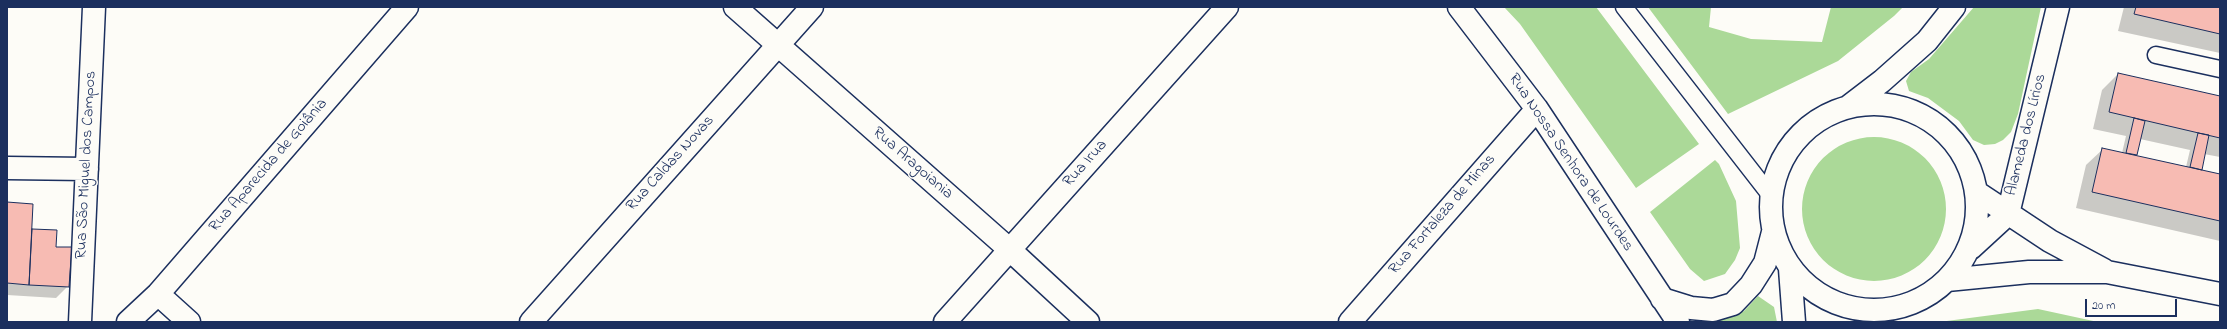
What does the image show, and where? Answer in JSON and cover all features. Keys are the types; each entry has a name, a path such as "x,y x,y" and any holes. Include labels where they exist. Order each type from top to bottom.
{"street":[{"name":"Rua São Miguel dos Campos","path":"80,322 94,7"},
{"name":"Rua Aparecida de Goiânia","path":"128,322 158,294 408,7"},
{"name":"Rua Aragoiania","path":"735,7 1088,322"},
{"name":"Rua Caldas Novas","path":"531,322 812,7"},
{"name":"Rua Irua","path":"945,322 1227,7"},
{"name":"Rua Nossa Senhora de Lourdes","path":"1459,7 1537,109 1678,322"},
{"path":"1882,310 1847,308 1816,293 1790,269 1780,252 1773,232 1771,196 1779,166 1796,140 1820,119 1848,107 1882,81 1927,41 1954,7"},
{"name":"Alameda dos Lírios","path":"1971,248 2008,214 2058,7"},
{"path":"1848,107 1883,104 1916,113 1945,132 1966,159 1976,192 1975,226 1971,248 1948,280 1917,301 1882,310 1862,322"},
{"name":"Rua Fortaleza de Minas","path":"1350,322 1537,109"},
{"path":"7,168 86,169"},
{"path":"1976,192 2050,241 2107,272"},
{"path":"1662,299 1692,308 1713,310 1733,304 1751,285 1765,263 1773,232"},
{"path":"1790,269 1794,322"},
{"path":"1948,280 2029,272 2107,272 2220,294"},
{"path":"158,294 189,322"}],"lane":[{"path":"1624,7 1771,196"},
{"path":"2156,55 2220,70"}],"green space":[{"path":"1504,7 1596,7 1699,144 1636,188 1520,24"},
{"path":"1648,7 1711,7 1709,27 1751,39 1822,42 1831,7 1903,7 1838,61 1728,114"},
{"path":"1974,7 2041,7 2018,114 2011,132 2003,140 1995,144 1984,145 1973,140 1959,121 1928,98 1909,91 1906,81 1911,72 1929,59"},
{"path":"1867,137 1881,137 1908,145 1920,153 1930,163 1941,181 1945,195 1945,223 1941,237 1930,255 1920,265 1902,276 1881,281 1867,281 1840,273 1828,265 1818,255 1807,237 1802,216 1802,202 1810,175 1818,163 1828,153 1846,142"},
{"path":"1715,160 1719,164 1736,201 1740,248 1735,260 1725,274 1704,281 1690,269 1650,212"},
{"path":"1758,296 1774,307 1777,322 1694,322 1730,317 1744,311"},
{"path":"2038,309 2098,322 1939,322"}],"building":[{"path":"2136,7 2220,7 2220,34 2134,14"},
{"path":"2118,73 2220,96 2220,138 2109,112"},
{"path":"2134,118 2145,121 2137,155 2126,153"},
{"path":"2198,133 2209,135 2202,170 2190,167"},
{"path":"2102,148 2220,174 2220,221 2092,192"},
{"path":"7,202 33,204 29,285 7,283"},
{"path":"32,229 57,230 56,247 72,247 69,287 29,285"}]}
